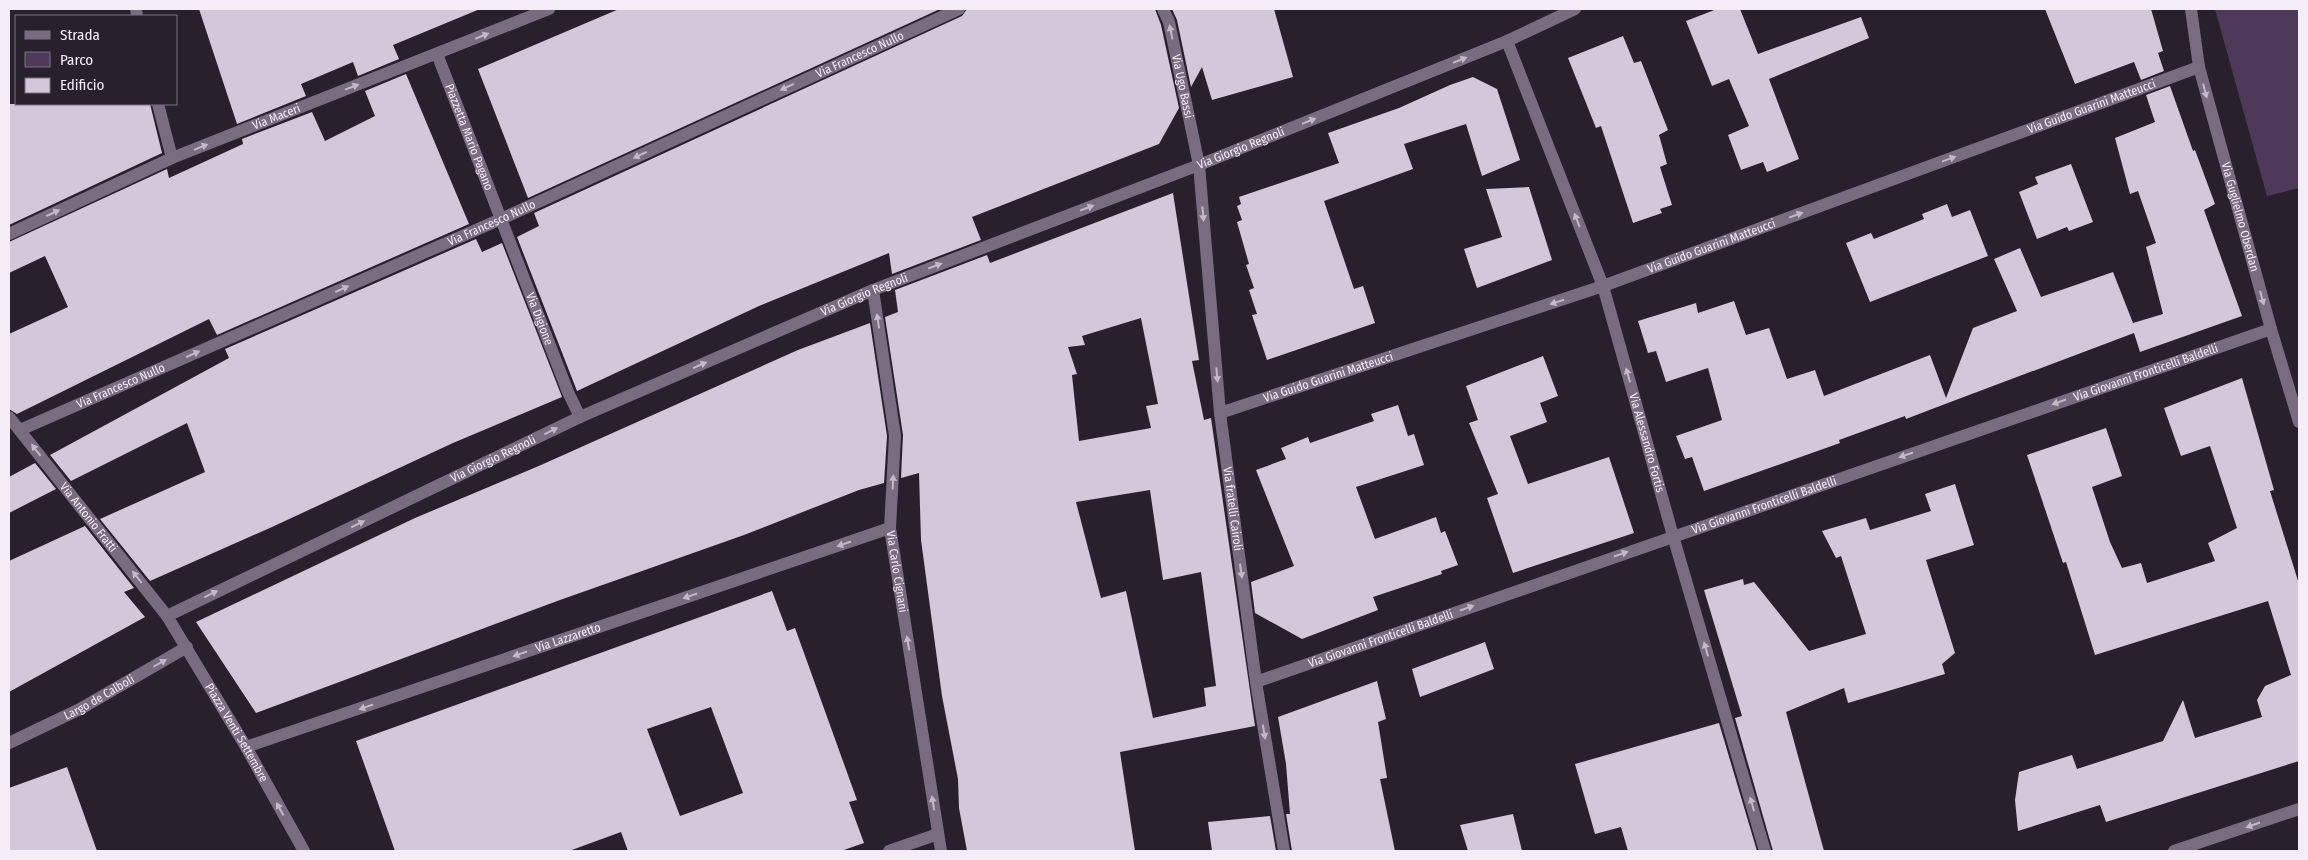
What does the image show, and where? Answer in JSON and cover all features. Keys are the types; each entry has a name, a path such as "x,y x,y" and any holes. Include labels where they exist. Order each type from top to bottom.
{"street":[{"name":"Via Maceri","path":"9,234 172,158 550,9"},
{"name":"Via Francesco Nullo","path":"20,430 501,219 959,9"},
{"name":"Via Ugo Bassi","path":"1163,9 1169,22 1199,165"},
{"name":"Via Giorgio Regnoli","path":"167,616 580,417 874,290 1199,165 1507,41 1575,9"},
{"name":"Via Guglielmo Oberdan","path":"2192,9 2199,67 2271,329 2299,422"},
{"name":"Via Alessandro Fortis","path":"1507,41 1603,286 1673,536 1765,851"},
{"name":"Piazzetta Mario Pagano","path":"437,54 501,219"},
{"name":"Via Guido Guarini Matteucci","path":"1220,413 1603,286 2199,67"},
{"path":"158,105 172,158"},
{"name":"Via fratelli Cairoli","path":"1199,165 1220,413 1256,682 1284,851"},
{"name":"Via Digione","path":"501,219 568,392 580,417"},
{"name":"Via Carlo Cignani","path":"874,290 895,436 890,528 941,851"},
{"name":"Via Giovanni Fronticelli Baldelli","path":"1256,682 2271,329"},
{"name":"Via Antonio Fratti","path":"9,417 167,616"},
{"name":"Via Lazzaretto","path":"246,748 890,528"},
{"name":"Piazza Venti Settembre","path":"167,616 246,748 304,851"},
{"name":"Largo de Calboli","path":"9,743 80,709 187,647"},
{"path":"2174,851 2299,809"},
{"path":"889,851 938,834"}],"green space":[{"path":"2215,9 2299,9 2299,188 2267,196"}],"building":[{"path":"199,9 480,9 393,45 399,59 358,76 353,62 301,84 306,96 237,124"},
{"path":"619,9 940,9 528,198 478,69"},
{"path":"967,9 1155,9 1161,25 1179,108 1159,144 972,217 981,240 892,274 889,253 759,306 577,391 517,237 539,226 534,213 962,16"},
{"path":"1172,9 1274,9 1293,77 1212,100 1202,67 1191,87 1177,20"},
{"path":"1717,9 1740,9 1758,54 1861,17 1869,38 1769,79 1799,159 1767,172 1763,162 1741,170 1728,135 1749,126 1729,79 1712,86 1686,21"},
{"path":"2045,9 2151,9 2163,51 2158,53 2164,71 2141,80 2134,62 2075,84"},
{"path":"1623,36 1634,63 1641,61 1668,130 1659,135 1667,164 1660,167 1672,205 1660,209 1662,213 1633,223 1601,126 1596,128 1568,58"},
{"path":"406,74 469,224 217,335 209,319 17,414 9,409 9,334 68,307 45,256 9,273 9,242 167,169 169,178 243,144 242,139 312,112 325,141 375,116 365,91"},
{"path":"1473,77 1497,89 1520,160 1482,176 1466,124 1404,144 1413,169 1324,201 1354,289 1363,286 1375,323 1267,360 1252,315 1257,314 1249,290 1254,288 1246,265 1249,264 1237,222 1242,220 1237,206 1241,204 1239,197 1339,163 1328,133 1399,108 1450,85"},
{"path":"2170,86 2193,151 2195,150 2215,204 2204,210 2242,316 2140,352 2134,333 1906,419 1905,416 1839,440 1840,443 1704,491 1692,457 1685,459 1676,436 1722,420 1708,368 1666,382 1656,351 1648,353 1638,321 1696,303 1698,313 1734,301 1746,335 1769,328 1787,379 1815,370 1824,396 1930,355 1946,398 1973,328 2017,311 1994,259 2020,248 2041,297 2113,272 2133,323 2163,314 2146,247 2156,243 2138,191 2130,194 2115,138 2155,122 2146,95"},
{"path":"9,104 150,105 162,153 9,225"},
{"path":"2071,164 2093,222 2069,231 2067,227 2037,239 2019,192 2038,184 2035,177"},
{"path":"1529,187 1552,260 1477,288 1464,249 1502,237 1486,189"},
{"path":"1173,193 1199,360 1192,361 1204,420 1211,418 1255,726 1120,752 1135,851 967,851 959,808 958,779 942,696 921,540 919,473 901,478 903,435 885,317 898,312 895,290 987,255 990,263","holes":["1141,318 1158,404 1146,406 1151,428 1079,441 1072,375 1077,374 1068,347 1085,345 1082,336","1150,490 1163,580 1201,572 1216,686 1204,688 1206,706 1153,718 1126,591 1101,598 1076,502"]},
{"path":"1947,204 1952,217 1970,210 1988,256 1870,302 1846,243 1871,233 1874,239 1924,219 1922,214"},
{"path":"476,239 482,252 502,243 562,397 453,443 150,581 100,519 205,472 187,423 71,481 50,455 229,358 225,349"},
{"path":"870,323 887,436 884,483 859,490 744,535 560,600 256,713 196,622 415,518 541,465 798,350"},
{"path":"1543,356 1558,396 1540,403 1547,422 1510,436 1528,484 1609,457 1634,533 1513,573 1487,498 1498,494 1469,423 1478,420 1466,386"},
{"path":"2242,378 2274,490 2270,491 2299,584 2299,761 2106,822 2100,805 2018,831 2015,800 2019,772 2072,755 2077,769 2163,741 2183,700 2195,738 2262,717 2257,700 2265,686 2291,675 2268,601 2095,655 2066,562 2063,563 2027,455 2106,428 2122,476 2092,487 2110,542 2122,568 2141,563 2147,583 2215,561 2208,543 2237,528 2210,446 2181,456 2164,408"},
{"path":"1398,405 1408,436 1414,434 1424,465 1356,487 1375,539 1436,517 1441,533 1445,531 1458,565 1441,571 1442,574 1373,597 1378,610 1302,639 1255,613 1251,582 1294,566 1256,470 1286,459 1281,448 1308,437 1310,443 1374,421 1371,414"},
{"path":"35,463 56,489 9,513 9,477"},
{"path":"1955,484 1974,545 1926,560 1955,653 1942,664 1945,674 1848,703 1844,688 1786,712 1824,851 1773,851 1735,718 1742,716 1704,590 1743,579 1744,585 1754,582 1809,651 1866,634 1841,556 1836,558 1822,531 1866,518 1870,530 1931,511 1925,494"},
{"path":"85,526 134,588 124,592 145,617 9,692 9,561"},
{"path":"772,591 787,631 795,628 857,800 849,802 864,843 841,851 628,851 621,832 569,851 395,851 356,741","holes":["711,707 743,793 680,816 647,729"]},
{"path":"1485,642 1494,669 1420,697 1412,669"},
{"path":"1377,681 1386,719 1378,722 1387,778 1380,779 1395,851 1292,851 1286,814 1290,814 1286,764 1278,717"},
{"path":"1719,723 1757,851 1628,851 1621,827 1595,834 1575,764"},
{"path":"67,767 97,851 9,851 9,788"},
{"path":"1513,814 1522,851 1468,851 1460,825"},
{"path":"1270,816 1276,851 1212,851 1208,822"}]}
